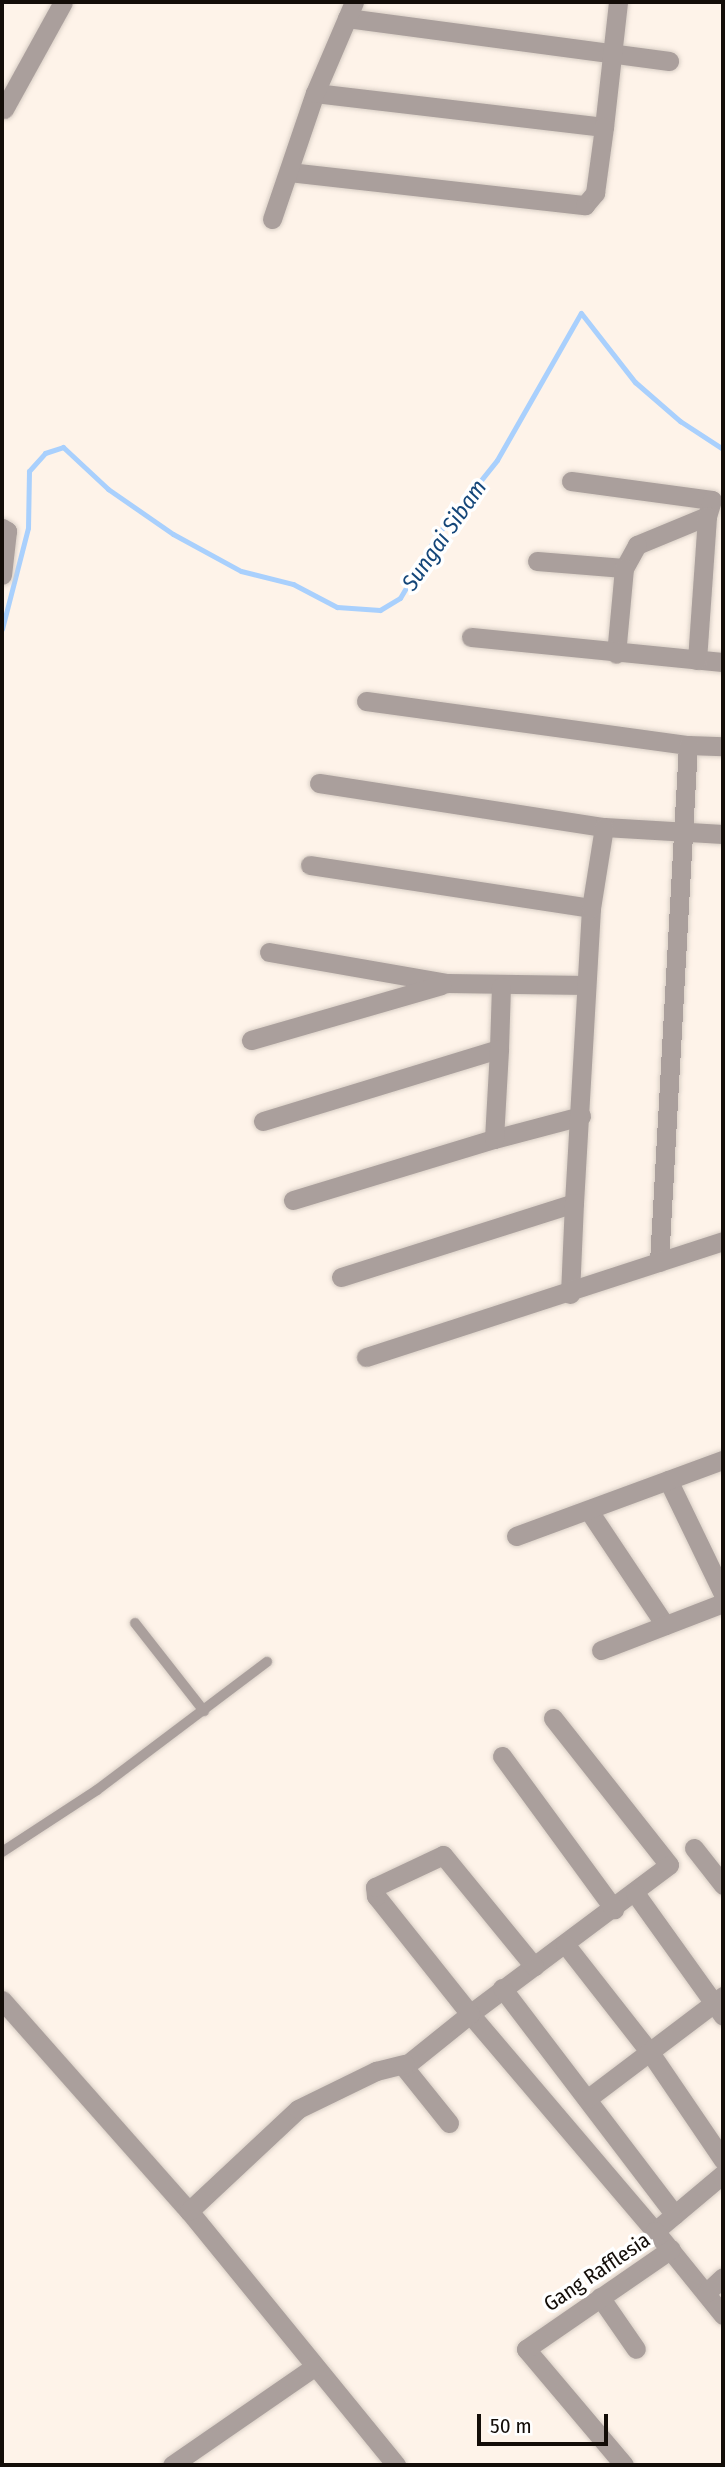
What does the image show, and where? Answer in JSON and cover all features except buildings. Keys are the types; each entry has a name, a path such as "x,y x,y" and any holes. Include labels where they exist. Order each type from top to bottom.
{"street":[{"path":"4,108 63,2"},
{"path":"289,172 585,205 595,193 614,54 618,2"},
{"path":"272,219 315,93 350,10 669,61"},
{"path":"315,93 604,127"},
{"path":"571,481 714,506"},
{"path":"616,654 624,568 637,545 714,506"},
{"path":"697,660 714,506"},
{"path":"2,528 7,531 2,575"},
{"path":"537,561 624,568"},
{"path":"471,638 616,654 723,662"},
{"path":"366,701 688,745 723,746"},
{"path":"659,1262 688,745"},
{"path":"319,783 604,827 723,834"},
{"path":"570,1294 574,1203 582,1116 591,908 604,827"},
{"path":"310,865 591,908"},
{"path":"269,952 447,983 501,987 586,985"},
{"path":"251,1040 447,983"},
{"path":"494,1139 501,987"},
{"path":"263,1121 499,1049"},
{"path":"293,1200 494,1139 582,1116"},
{"path":"341,1277 574,1203"},
{"path":"366,1357 570,1294 723,1241"},
{"path":"516,1536 723,1460"},
{"path":"668,1480 723,1594"},
{"path":"589,1511 665,1625"},
{"path":"601,1650 723,1603"},
{"path":"189,2211 298,2109 376,2071 405,2064 502,1988 635,1894 669,1865 552,1718"},
{"path":"502,1756 614,1909"},
{"path":"694,1849 723,1885"},
{"path":"534,1966 443,1855 375,1887 376,1896 470,2014 671,2249 723,2315"},
{"path":"587,2099 649,2051 720,2005 635,1894"},
{"path":"565,1944 649,2051 723,2160"},
{"path":"502,1988 676,2216"},
{"path":"2,2000 189,2211 396,2465"},
{"path":"405,2064 404,2071 449,2123"},
{"path":"655,2231 723,2174"},
{"name":"Gang Rafflesia","path":"624,2465 526,2349 671,2249"},
{"path":"706,2293 723,2277"},
{"path":"600,2297 636,2349"},
{"path":"172,2465 314,2367"}],"lane":[{"path":"135,1623 204,1711"},
{"path":"2,1852 97,1790 267,1662"}],"waterway":[{"name":"Sungai Sibam","path":"2,629 28,528 29,471 45,453 63,447 108,489 173,534 241,571 293,584 337,607 380,610 400,598 437,535 497,460 581,313 635,382 680,421 723,449"}]}
